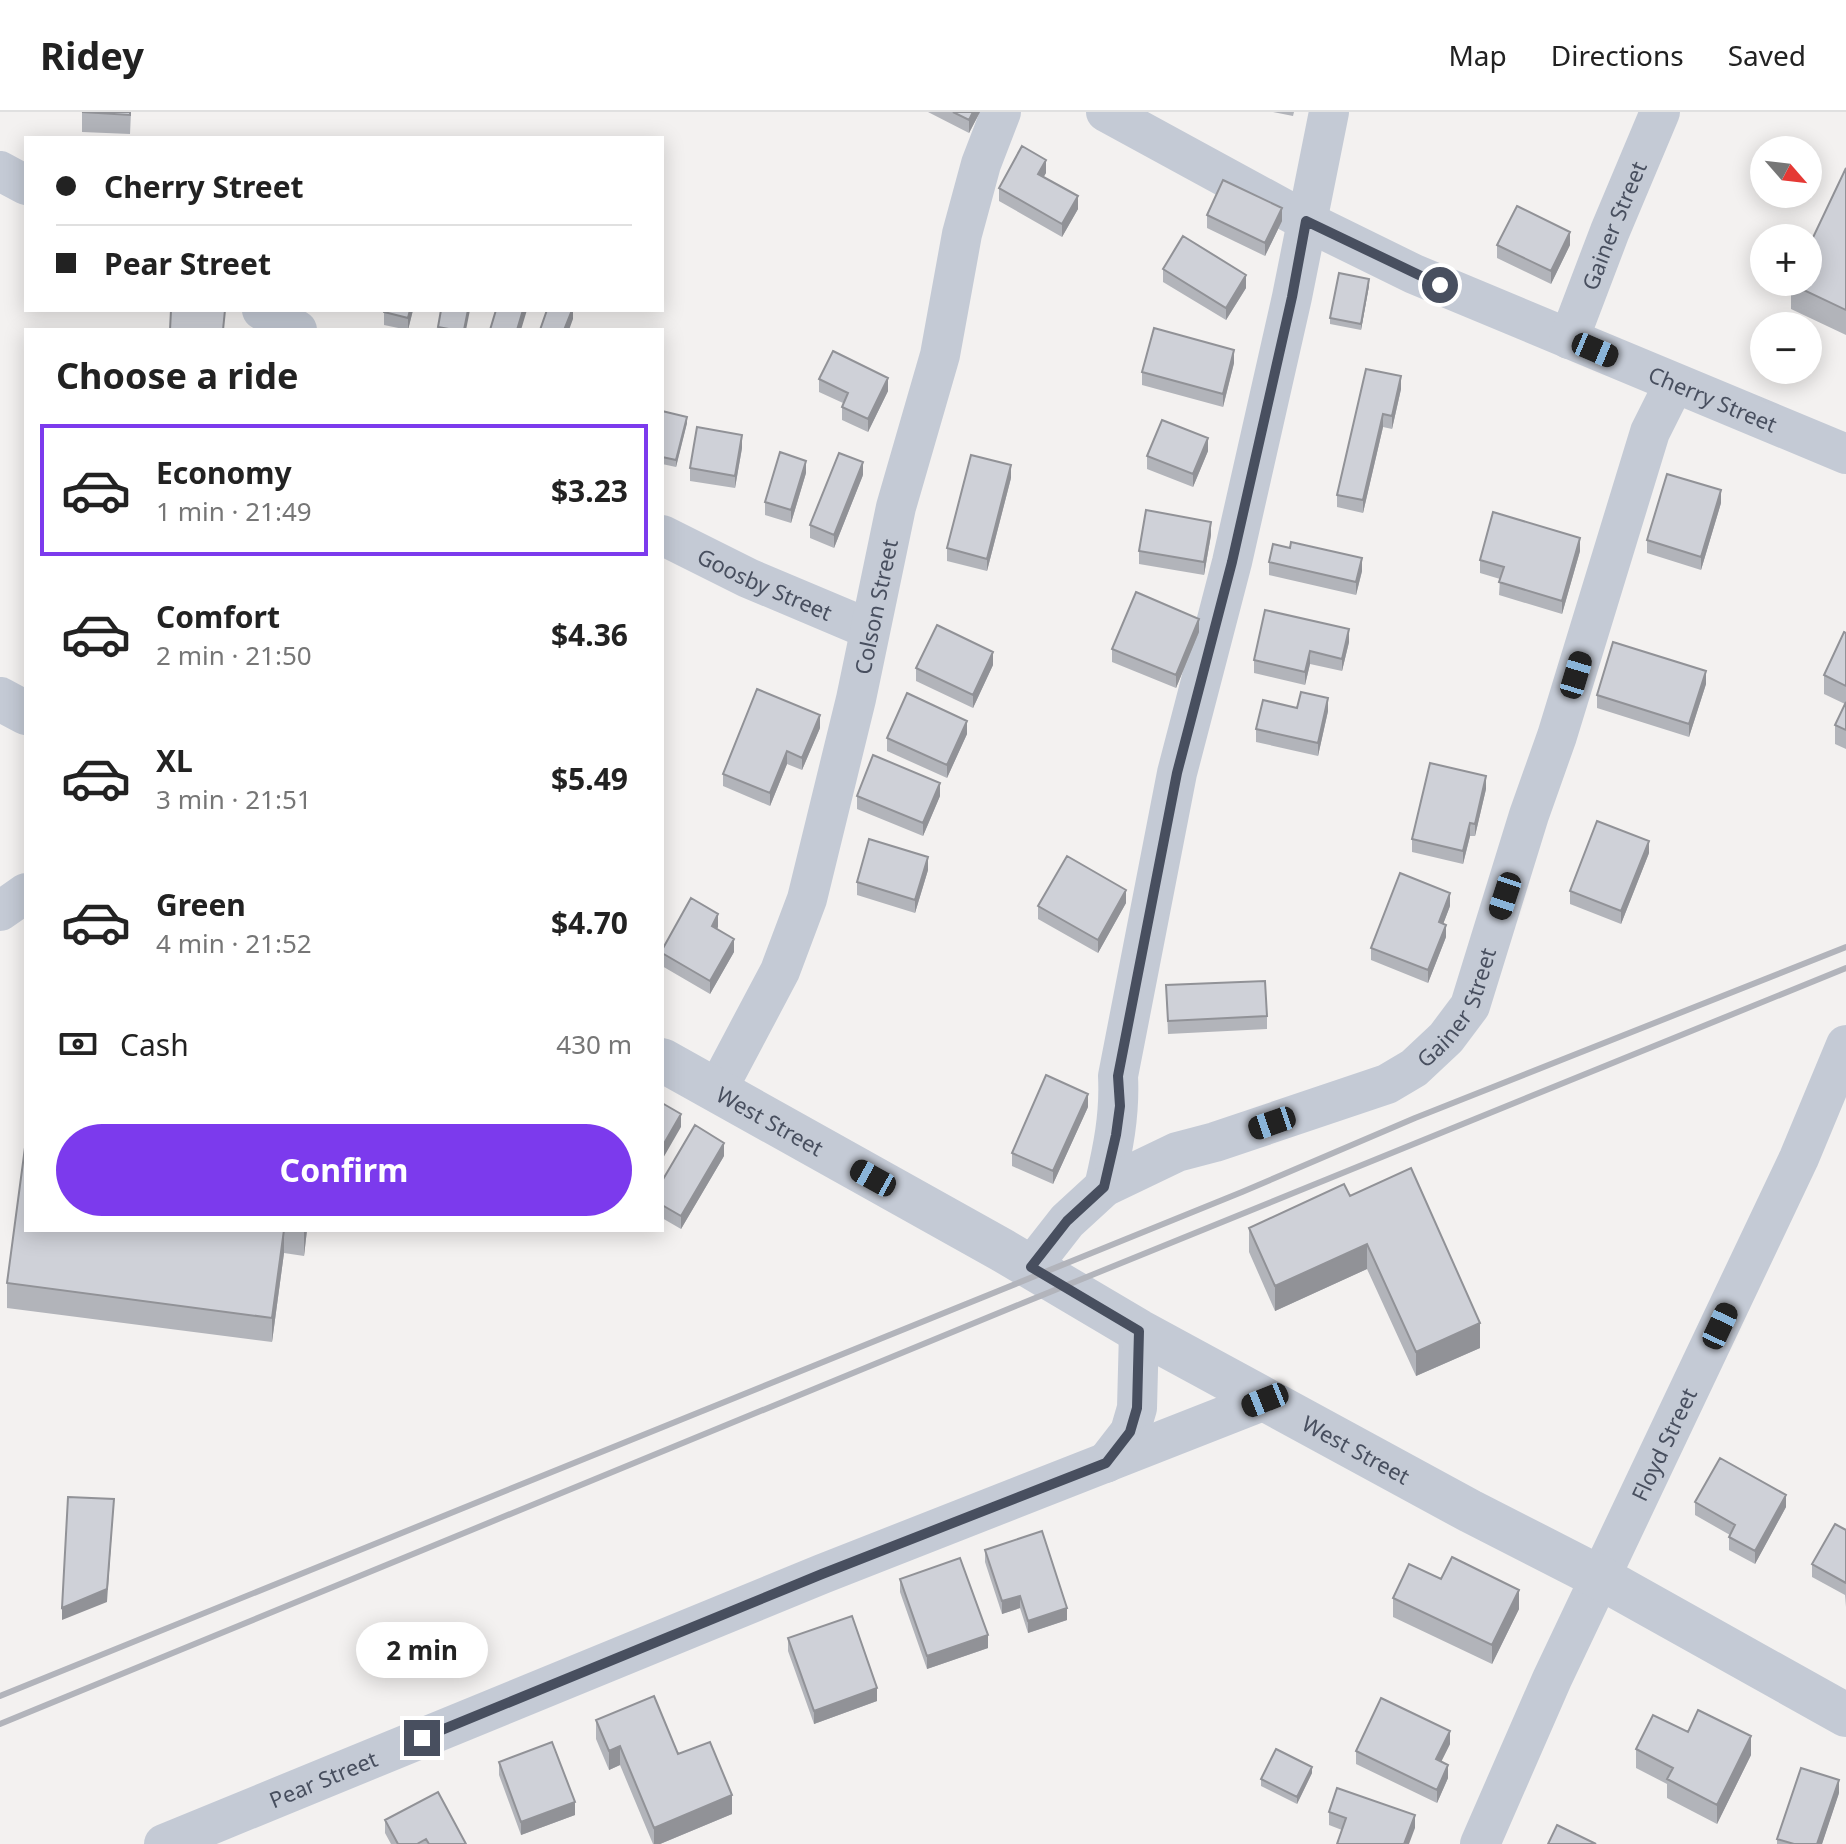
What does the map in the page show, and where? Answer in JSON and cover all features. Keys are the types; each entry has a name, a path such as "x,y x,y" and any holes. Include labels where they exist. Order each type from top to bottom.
{"street":[{"name":"Colson Street","path":"717,1090 780,971 807,899 856,699 896,507 940,355 962,234 981,164 1001,112"},
{"name":"Cherry Street","path":"1106,112 1306,221 1414,274 1846,454"},
{"path":"1104,1187 1120,1106 1118,1076 1177,773 1232,562 1292,297 1329,112"},
{"name":"Gainer Street","path":"1569,339 1660,112"},
{"path":"0,171 24,184"},
{"path":"266,312 294,328"},
{"name":"Gainer Street","path":"1031,1267 1067,1221 1104,1187 1177,1152 1387,1084 1414,1068 1446,1038 1470,1006 1529,815 1562,721 1650,432 1674,384"},
{"name":"Goosby Street","path":"664,536 748,578 869,629"},
{"path":"0,699 24,712"},
{"path":"0,911 24,894"},
{"name":"Floyd Street","path":"1480,1844 1552,1679 1799,1158 1846,1045"},
{"name":"West Street","path":"664,1061 1139,1331 1601,1578 1846,1715"},
{"path":"1106,1463 1130,1432 1137,1408 1139,1331"},
{"name":"Pear Street","path":"164,1844 822,1574 1265,1400"}],"building":[{"path":"82,112 130,112 130,115"},
{"path":"953,112 973,112 969,120"},
{"path":"1022,146 1046,160 1038,174 1078,196 1062,224 999,188"},
{"path":"1846,168 1846,310 1816,296 1822,296 1822,224 1819,224"},
{"path":"1223,180 1282,208 1265,243 1207,215"},
{"path":"1517,206 1570,232 1551,271 1497,245"},
{"path":"1183,236 1246,275 1226,308 1163,269"},
{"path":"1339,273 1369,279 1361,324 1330,318"},
{"path":"171,312 225,312 223,328 170,328"},
{"path":"384,312 410,312 408,318"},
{"path":"441,312 468,312 464,328 438,327"},
{"path":"495,312 522,312 518,328 491,328"},
{"path":"546,312 571,312 565,328 541,328"},
{"path":"1154,328 1234,350 1223,394 1142,372"},
{"path":"833,351 888,378 868,419 842,407 848,393 819,379"},
{"path":"1366,369 1401,376 1392,416 1383,414 1363,500 1337,495"},
{"path":"664,411 687,417 676,460 664,457"},
{"path":"1162,420 1208,438 1193,474 1147,456"},
{"path":"697,427 742,435 735,476 690,468"},
{"path":"780,452 806,461 791,510 765,502"},
{"path":"839,453 863,462 834,535 810,525"},
{"path":"971,455 1011,465 987,559 947,548"},
{"path":"1667,474 1721,490 1701,557 1647,540"},
{"path":"1146,510 1211,522 1204,562 1139,551"},
{"path":"1493,512 1580,538 1562,601 1499,582 1504,567 1480,560"},
{"path":"1291,542 1362,558 1356,582 1269,562 1273,544 1290,548"},
{"path":"1136,592 1199,619 1176,675 1112,649"},
{"path":"1265,610 1349,629 1342,659 1310,651 1305,672 1254,660"},
{"path":"937,625 993,652 973,695 916,668"},
{"path":"1846,633 1846,686 1824,675"},
{"path":"1613,642 1706,671 1689,724 1597,695"},
{"path":"757,689 820,715 802,758 787,751 770,793 723,774"},
{"path":"1301,692 1328,698 1318,743 1256,729 1263,700 1297,708"},
{"path":"907,693 967,721 947,765 887,738"},
{"path":"1846,702 1846,730 1835,725"},
{"path":"873,755 940,783 923,823 857,796"},
{"path":"1430,763 1486,776 1475,824 1470,823 1463,851 1412,839"},
{"path":"1597,821 1649,841 1621,911 1570,891"},
{"path":"869,839 928,857 915,900 857,882"},
{"path":"1067,856 1126,890 1098,940 1038,906"},
{"path":"1400,873 1450,893 1439,922 1446,925 1428,970 1371,948"},
{"path":"691,898 718,914 712,926 734,939 710,981 664,954 664,946"},
{"path":"1265,981 1267,1016 1168,1021 1166,985"},
{"path":"1046,1075 1088,1094 1053,1171 1012,1153"},
{"path":"664,1104 681,1114 664,1144"},
{"path":"695,1125 724,1143 681,1216 664,1206 664,1178"},
{"path":"24,1155 24,1232 284,1232 272,1318 7,1283"},
{"path":"1411,1168 1480,1323 1416,1352 1367,1244 1275,1286 1249,1228 1344,1184 1350,1196"},
{"path":"1720,1458 1786,1495 1755,1551 1729,1537 1735,1525 1695,1502"},
{"path":"68,1497 114,1499 107,1589 62,1608"},
{"path":"1835,1524 1846,1530 1846,1583 1812,1564"},
{"path":"1042,1531 1067,1608 1028,1621 1020,1596 1002,1601 985,1550"},
{"path":"1452,1557 1519,1590 1492,1645 1393,1598 1409,1564 1441,1579"},
{"path":"960,1558 988,1635 927,1656 900,1579"},
{"path":"852,1616 877,1688 814,1711 788,1638"},
{"path":"654,1696 678,1754 710,1742 732,1795 654,1828 620,1746 609,1751 596,1720"},
{"path":"1381,1698 1450,1731 1436,1759 1448,1765 1437,1790 1356,1751"},
{"path":"1698,1710 1751,1736 1717,1805 1667,1779 1673,1768 1636,1749 1653,1715 1688,1732"},
{"path":"552,1742 575,1802 521,1822 499,1762"},
{"path":"1276,1749 1312,1767 1297,1797 1261,1779"},
{"path":"1801,1768 1839,1780 1817,1844 1794,1844 1777,1839"},
{"path":"1337,1788 1415,1815 1404,1844 1337,1844 1346,1818 1329,1812"},
{"path":"438,1792 466,1844 429,1844 426,1839 417,1844 398,1844 385,1820"},
{"path":"1557,1825 1596,1844 1548,1844"}],"railway":[{"path":"0,1696 1242,1192 1415,1118 1846,947"},
{"path":"0,1724 1846,968"}],"route":[{"path":"422,1738 822,1574 1106,1463 1130,1432 1137,1408 1139,1331 1031,1267 1067,1221 1104,1187 1120,1106 1118,1076 1177,773 1232,562 1292,297 1306,221 1440,285"}]}
